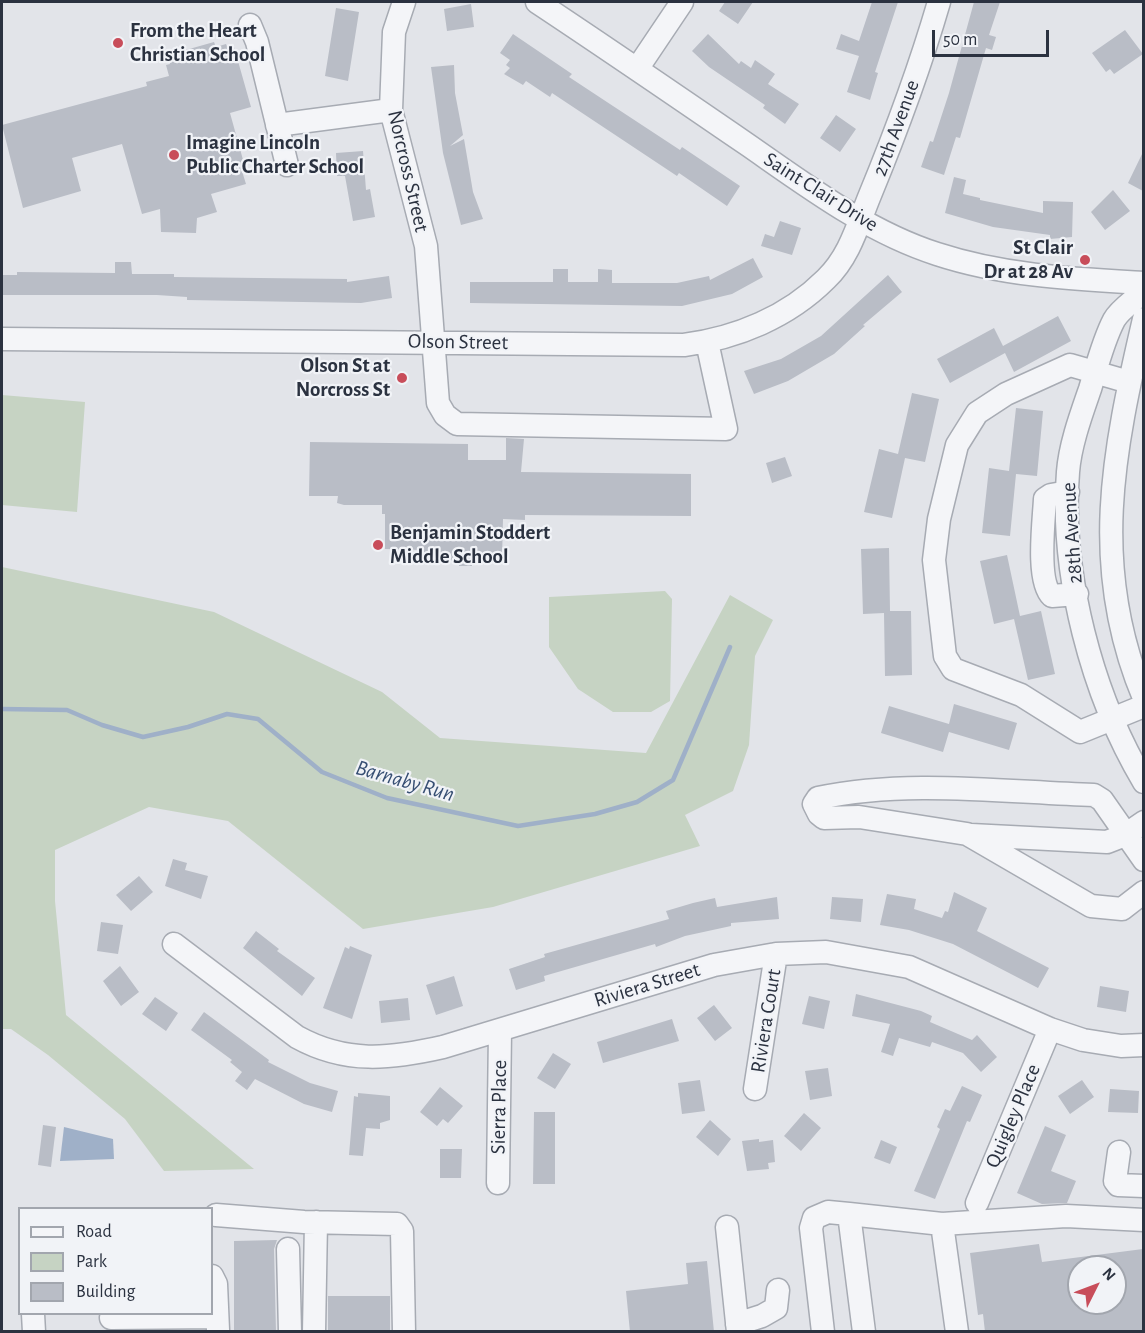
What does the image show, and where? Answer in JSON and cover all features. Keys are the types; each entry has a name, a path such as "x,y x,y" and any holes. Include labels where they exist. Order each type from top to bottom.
{"street":[{"name":"Norcross Street","path":"404,2 394,33 391,110 426,246 438,403 445,415 457,424 726,429 707,342"},
{"name":"Saint Clair Drive","path":"537,2 813,190 893,236 935,254 987,269 1087,280 1143,283"},
{"path":"637,69 682,2"},
{"name":"27th Avenue","path":"861,219 897,130 939,2"},
{"path":"250,25 257,42 287,165"},
{"path":"277,125 391,110"},
{"name":"Olson Street","path":"2,339 646,345 707,342 751,329 802,300 828,278 846,253 861,219"},
{"path":"1087,280 1106,295 1115,318"},
{"name":"28th Avenue","path":"1143,291 1115,318 1095,372 1068,471 1071,559 1083,630 1113,721 1143,782"},
{"name":"28th Avenue","path":"1143,319 1129,382 1111,489 1111,555 1123,639 1143,698"},
{"path":"1129,382 1070,365 1006,393 976,413 957,445 939,519 934,560 945,656 953,669 1021,694 1080,732 1113,721 1143,706"},
{"path":"1143,822 1125,835 1107,842 967,834 859,817 824,818 814,804 818,798 838,794 903,788 1094,795 1102,800 1125,835 1143,860"},
{"path":"967,834 1091,906 1122,909 1143,892"},
{"name":"Riviera Street","path":"174,944 297,1037 318,1048 365,1057 400,1057 500,1031 714,965 776,954 825,952 909,968 1050,1029 1083,1040 1121,1046 1143,1045"},
{"name":"Riviera Court","path":"755,1089 776,954"},
{"name":"Quigley Place","path":"977,1203 1050,1029"},
{"name":"Sierra Place","path":"498,1183 500,1031"},
{"path":"1119,1152 1115,1181 1118,1185 1143,1186"},
{"path":"823,1332 811,1228 814,1218 828,1212 942,1224 1066,1216 1143,1220"},
{"path":"849,1214 864,1332"},
{"path":"216,1215 315,1222 397,1224 402,1231 404,1332"},
{"path":"314,1332 315,1222"},
{"path":"942,1224 957,1332"},
{"path":"727,1227 738,1328 776,1308 778,1290"},
{"path":"288,1249 290,1332"},
{"path":"111,1321 218,1324 216,1284 213,1278"},
{"path":"33,1315 34,1332"}],"green space":[{"path":"2,395 85,402 77,512 2,505"},
{"path":"2,567 214,612 382,692 440,738 646,753 730,595 773,620 755,656 749,745 733,791 685,815 700,846 493,907 363,929 228,821 149,807 55,850 55,901 66,1015 254,1169 164,1171 125,1119 48,1055 11,1029 2,1029"},
{"path":"665,591 672,599 670,701 651,712 613,712 578,689 549,647 549,597"}],"water":[{"path":"64,1127 113,1139 114,1159 60,1161"}],"building":[{"path":"725,2 753,2 738,24 719,11"},
{"path":"872,2 898,2 875,72 878,73 870,100 847,92 859,56 836,49 841,34 859,41"},
{"path":"974,2 1000,2 989,35 996,37 992,50 986,48 960,138 956,137 944,175 921,167 930,141 933,142 949,93"},
{"path":"471,4 474,27 447,31 444,9"},
{"path":"336,8 359,12 348,81 325,76"},
{"path":"1125,30 1143,54 1114,74 1110,69 1106,72 1092,53"},
{"path":"513,34 572,74 569,77 680,150 682,147 740,186 727,206 679,173 677,176 552,93 550,97 526,81 523,85 504,74 510,68 506,65 510,60 500,53"},
{"path":"708,34 739,64 741,61 751,68 755,60 775,74 768,84 799,104 785,124 763,108 765,105 709,67 692,51"},
{"path":"214,42 216,47 226,44 228,49 234,47 251,107 230,113 245,167 241,168 246,184 211,194 217,212 197,218 196,233 161,232 160,209 142,214 122,144 72,158 81,191 23,208 2,125 147,86 146,82 169,76 166,65 170,64 168,55"},
{"path":"454,65 455,93 463,135 450,146 464,139 473,192 483,219 461,225 443,153 431,67"},
{"path":"836,115 856,129 840,152 820,138"},
{"path":"363,151 366,190 370,189 375,217 353,221 345,176 337,176 336,153"},
{"path":"1143,152 1143,191 1128,183"},
{"path":"954,177 966,180 963,194 980,198 980,200 1043,213 1043,201 1073,202 1072,237 1050,239 1050,235 993,227 945,213"},
{"path":"1113,190 1130,211 1105,230 1091,212"},
{"path":"780,221 801,228 792,255 761,246 765,234 774,237"},
{"path":"753,258 763,277 732,294 682,306 470,303 470,282 553,282 553,269 568,269 568,282 598,282 598,269 612,270 612,283 677,283 709,276 710,280"},
{"path":"115,262 131,262 132,274 174,274 174,277 347,279 347,282 389,276 392,298 361,303 187,300 187,297 157,295 2,295 2,275 17,275 17,272 115,273"},
{"path":"888,275 902,292 863,325 865,326 834,354 788,381 754,394 744,371 781,359 821,336"},
{"path":"1058,316 1071,341 1014,372 1005,353 950,383 937,359 994,328 1003,346"},
{"path":"912,393 939,399 925,462 905,458 892,518 864,512 879,449 898,454"},
{"path":"1016,408 1043,411 1037,476 1016,474 1010,536 982,533 989,468 1009,471"},
{"path":"506,438 524,439 521,472 691,474 691,516 525,515 525,520 503,519 502,559 472,559 472,566 459,566 459,560 420,562 420,550 385,549 385,514 382,514 382,505 344,505 337,503 338,496 309,496 310,442 468,444 468,460 506,460"},
{"path":"785,457 792,476 772,483 766,463"},
{"path":"889,548 890,611 911,611 912,675 885,676 884,613 863,614 861,549"},
{"path":"1007,555 1020,616 1041,611 1055,674 1028,680 1014,619 994,624 980,561"},
{"path":"954,704 1017,723 1009,750 949,732 943,752 881,733 889,706 949,724"},
{"path":"173,859 187,863 185,870 208,876 201,899 165,886"},
{"path":"139,876 153,892 131,911 116,895"},
{"path":"954,892 987,908 977,931 1049,968 1038,988 953,944 909,930 880,925 887,894 916,899 914,909 942,918 945,911 948,912"},
{"path":"777,897 779,919 731,923 731,926 685,936 656,947 655,944 544,976 545,981 516,990 509,969 545,957 544,954 669,919 666,911 693,903 715,898 717,907"},
{"path":"832,897 863,899 861,922 830,919"},
{"path":"101,922 123,925 118,954 97,951"},
{"path":"256,931 279,949 277,951 315,978 302,996 243,948"},
{"path":"350,946 372,955 352,1019 323,1008 345,947 349,949"},
{"path":"120,966 139,992 121,1006 103,981"},
{"path":"454,976 463,1006 436,1015 426,985"},
{"path":"1100,986 1129,991 1126,1012 1097,1007"},
{"path":"856,994 921,1011 932,1016 930,1022 972,1040 977,1035 997,1057 981,1072 963,1053 932,1042 930,1047 899,1038 893,1056 881,1052 890,1024 852,1016"},
{"path":"809,996 830,1001 824,1029 802,1024"},
{"path":"155,997 178,1013 166,1031 142,1014"},
{"path":"408,998 410,1020 381,1023 379,1001"},
{"path":"714,1005 732,1028 715,1041 697,1018"},
{"path":"204,1012 269,1060 268,1062 310,1083 338,1091 332,1112 304,1104 255,1079 247,1090 235,1081 242,1072 230,1062 232,1060 191,1030"},
{"path":"672,1019 679,1041 603,1063 597,1042"},
{"path":"553,1053 571,1064 555,1089 537,1078"},
{"path":"828,1068 832,1096 810,1100 805,1071"},
{"path":"700,1080 705,1111 682,1114 678,1083"},
{"path":"1082,1080 1094,1097 1070,1114 1058,1096"},
{"path":"962,1086 982,1095 970,1122 967,1121 935,1199 914,1191 940,1129 937,1127 945,1109 950,1111"},
{"path":"440,1087 463,1106 448,1123 443,1119 437,1126 420,1112"},
{"path":"1110,1089 1139,1091 1138,1113 1108,1112"},
{"path":"358,1093 390,1096 390,1120 380,1123 380,1129 366,1128 363,1156 349,1155 354,1096 358,1097"},
{"path":"534,1112 555,1112 555,1184 533,1184"},
{"path":"804,1113 821,1128 801,1151 784,1136"},
{"path":"710,1120 731,1139 718,1156 696,1137"},
{"path":"43,1125 56,1127 51,1167 38,1165"},
{"path":"1045,1126 1066,1135 1051,1171 1076,1181 1067,1203 1042,1204 1017,1193"},
{"path":"759,1139 759,1142 773,1140 775,1162 768,1163 769,1169 747,1171 742,1141"},
{"path":"881,1140 897,1147 890,1164 874,1158"},
{"path":"440,1149 462,1149 461,1178 440,1178"},
{"path":"277,1240 274,1249 276,1332 234,1332 234,1241"},
{"path":"1039,1244 1042,1262 1067,1259 1067,1315 1127,1315 1127,1255 1096,1255 1143,1249 1143,1332 985,1332 983,1314 978,1315 970,1253"},
{"path":"707,1261 714,1332 630,1332 626,1291 688,1284 686,1263"},
{"path":"328,1296 390,1296 390,1332 328,1332"}],"waterway":[{"name":"Barnaby Run","path":"2,709 67,710 102,725 143,737 188,727 227,714 258,719 322,772 387,798 518,826 595,814 637,802 673,780 730,647"}],"place":[{"name":"From the Heart Christian School","path":"118,43"},
{"name":"Imagine Lincoln Public Charter School","path":"174,155"},
{"name":"St Clair Dr at 28 Av","path":"1085,260"},
{"name":"Olson St at Norcross St","path":"402,378"},
{"name":"Benjamin Stoddert Middle School","path":"378,545"}]}
